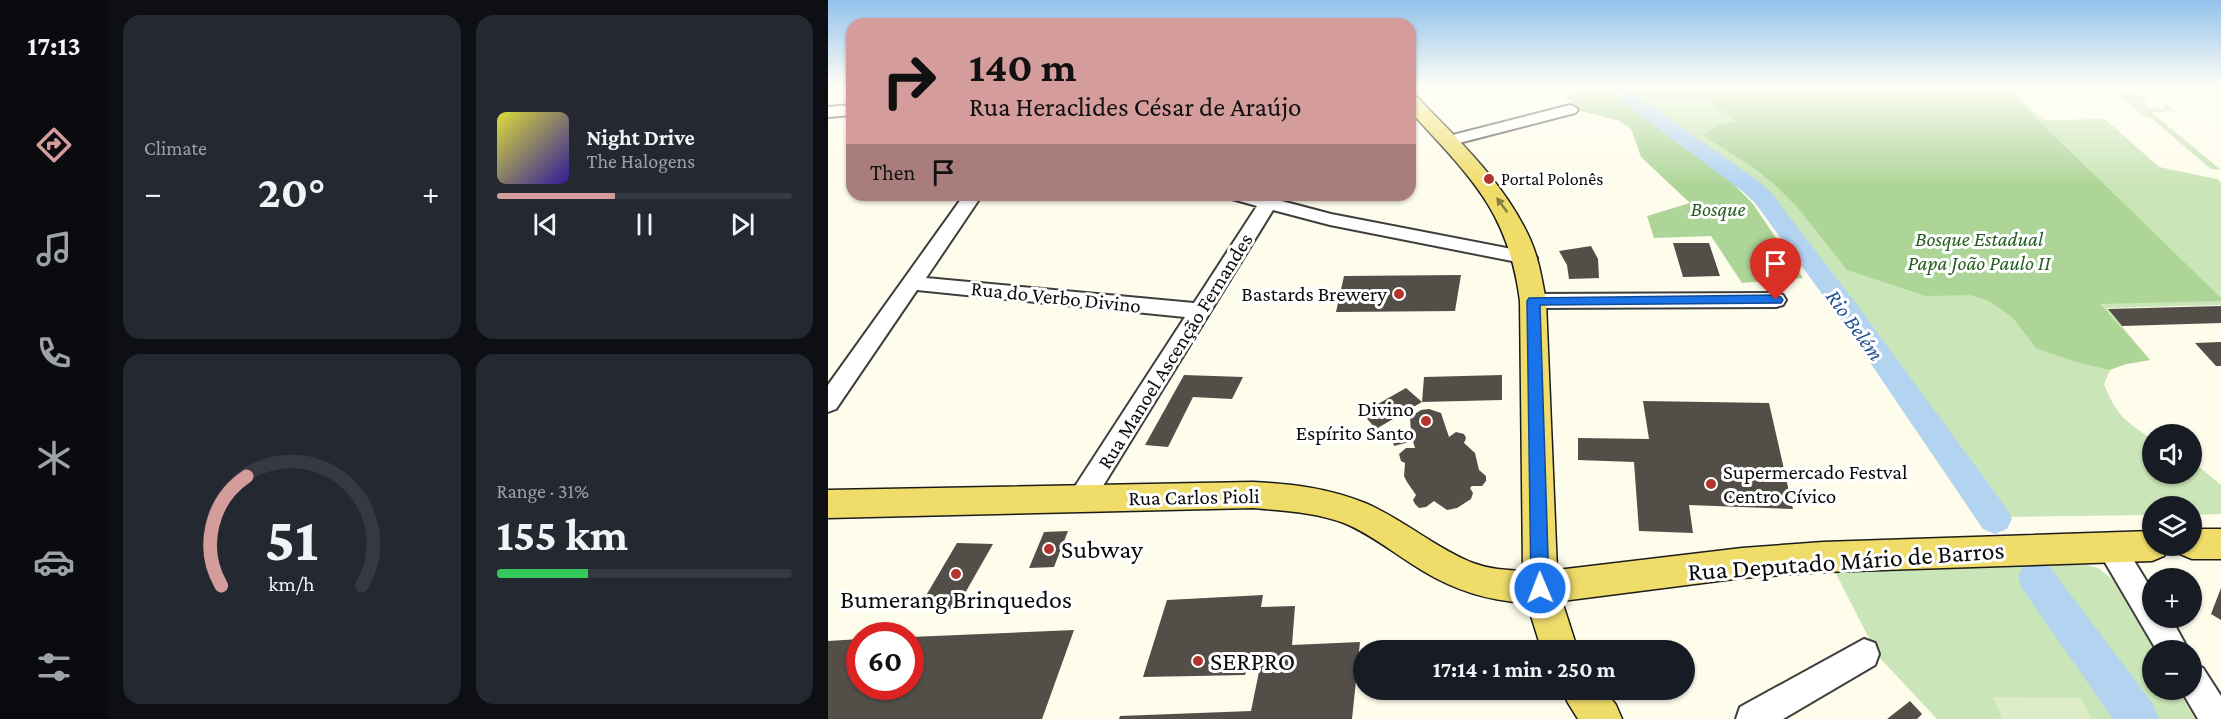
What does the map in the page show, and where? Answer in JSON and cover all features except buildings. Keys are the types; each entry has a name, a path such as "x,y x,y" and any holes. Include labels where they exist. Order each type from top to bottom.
{"main road":[{"path":"1428,120 1488,186 1508,213 1527,258 1533,301 1540,588 1557,640"},
{"name":"Rua Carlos Pioli","path":"828,504 1254,495 1309,499 1354,513 1393,533 1434,560 1467,577 1499,586 1540,588"},
{"path":"2202,544 2221,544"},
{"name":"Rua Deputado Mário de Barros","path":"1540,588 1786,560 2142,546"},
{"path":"1588,700 1602,719"}],"street":[{"path":"1447,141 1532,120"},
{"path":"828,403 969,201"},
{"path":"1260,201 1362,226 1527,258"},
{"name":"Rua Manoel Ascenção Fernandes","path":"1081,499 1268,203"},
{"name":"Rua do Verbo Divino","path":"912,283 1200,311"},
{"path":"1533,301 1776,300"},
{"path":"2110,547 2142,599"},
{"path":"1752,719 1864,654"},
{"path":"2202,695 2217,719"}],"green space":[{"name":"Bosque","path":"1614,120 1650,120 1721,171 1753,204 1803,278 1742,283 1711,236 1654,238 1647,216 1690,203 1641,157 1631,129"},
{"name":"Bosque Estadual Papa João Paulo II","path":"1663,120 2106,120 2159,167 2217,179 2221,183 2221,305 2107,308 2150,360 2126,364 2110,370 2104,384 2117,410 2142,432 2142,484 2202,484 2202,469 2221,485 2221,514 2202,515 2202,496 2142,496 2142,515 2003,517 1772,201 1753,183"},
{"path":"1733,120 2038,120 2221,298 2221,301 2100,304 2150,360 2126,364 2109,370 2036,348 2013,318 1989,301 1970,295 1926,296 1847,270 1798,208 1776,186 1757,170 1704,136 1717,125 1736,122"},
{"path":"2153,120 2160,120 2221,170 2211,169"},
{"path":"2083,564 2098,568 2112,579 2148,640 2142,640 2142,700 2184,700 2195,719 1937,719 1878,656 1833,568"},
{"path":"1993,697 2081,698 2091,719 2002,719"}],"waterway":[{"name":"Rio Belém","path":"1657,120 1749,185 1763,198 1848,311 1995,519"},
{"name":"Rio Belém","path":"2036,578 2138,719"}],"place":[{"name":"Portal Polonês","path":"1489,179"},
{"name":"Bastards Brewery","path":"1399,294"},
{"name":"Divino Espírito Santo","path":"1426,421"},
{"name":"Supermercado Festval Centro Cívico","path":"1711,484"},
{"name":"Subway","path":"1049,549"},
{"name":"Bumerang Brinquedos","path":"956,574"},
{"name":"SERPRO","path":"1198,661"}],"route":[{"path":"1540,588 1538,428 1533,301 1776,300"}]}
